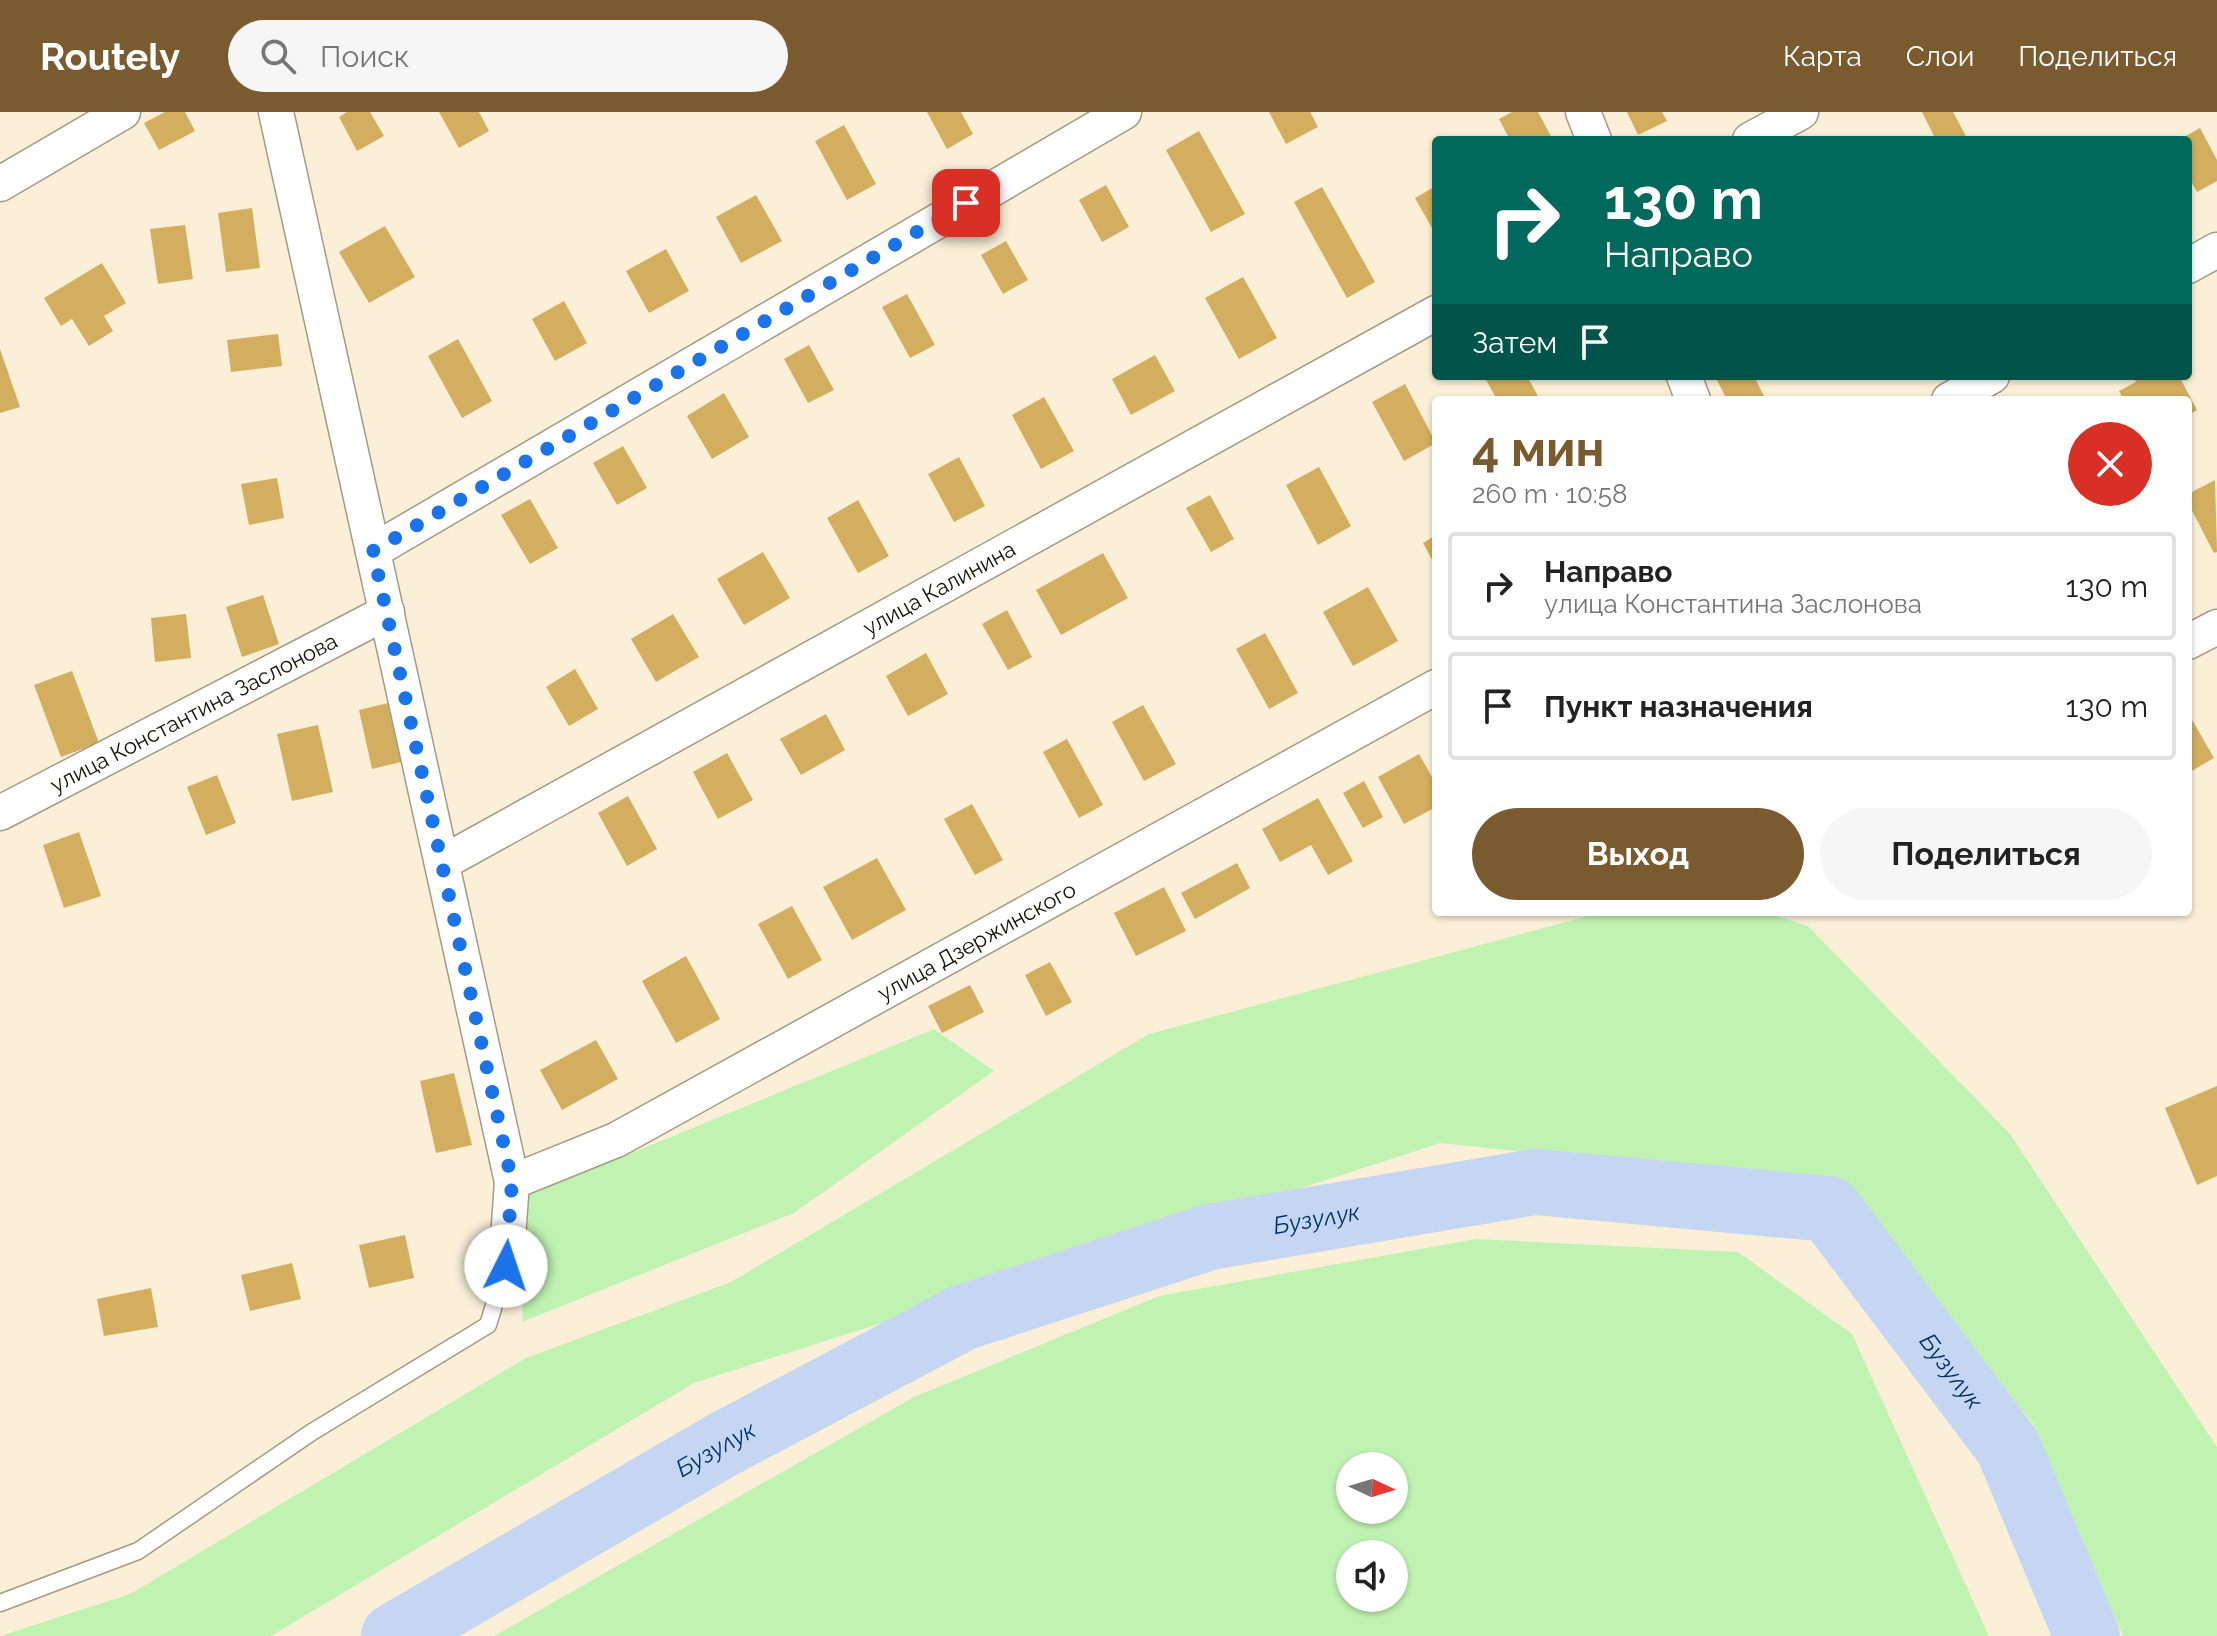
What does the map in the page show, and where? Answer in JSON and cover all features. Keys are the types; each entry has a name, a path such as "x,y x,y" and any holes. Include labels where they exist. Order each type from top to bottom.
{"street":[{"path":"0,184 123,112"},
{"path":"276,112 512,1182 506,1266"},
{"path":"373,551 1124,112"},
{"path":"1583,112 1592,136"},
{"path":"1757,136 1801,112"},
{"path":"2192,264 2217,250"},
{"name":"улица Калинина","path":"442,863 1432,315"},
{"path":"1956,396 1985,380"},
{"name":"улица Константина Заслонова","path":"0,813 387,612"},
{"path":"2192,640 2217,627"},
{"name":"улица Дзержинского","path":"512,1182 616,1140 1432,689"}],"lane":[{"path":"0,1603 138,1551 312,1432 488,1325 506,1266"}],"green space":[{"path":"1588,916 1777,916 1808,926 2010,1134 2217,1447 2217,1636 2123,1636 2034,1425 1841,1187 1441,1143 694,1383 271,1636 0,1636 130,1594 526,1358 731,1282 1149,1034"},
{"path":"934,1029 994,1071 794,1213 522,1322 529,1195"},
{"path":"1476,1239 1738,1252 1852,1334 1989,1636 494,1636 914,1397 1159,1296"}],"building":[{"path":"165,112 185,112 195,131 159,150 144,123"},
{"path":"347,112 370,112 384,136 357,151 339,117"},
{"path":"439,112 479,112 489,131 459,148"},
{"path":"927,112 961,112 973,134 947,149"},
{"path":"1269,112 1310,112 1318,127 1286,144"},
{"path":"1512,112 1538,112 1551,136 1508,136 1499,119"},
{"path":"1627,112 1662,112 1667,121 1638,135"},
{"path":"1922,112 1953,112 1966,136 1934,136"},
{"path":"844,125 876,184 847,200 815,141"},
{"path":"2200,128 2217,160 2217,181 2197,192 2192,183 2192,136 2186,136"},
{"path":"1199,131 1245,214 1211,232 1166,150"},
{"path":"1106,185 1129,227 1102,242 1079,200"},
{"path":"1322,187 1375,282 1347,298 1294,202"},
{"path":"1432,188 1432,228 1415,198"},
{"path":"756,195 782,241 741,263 716,217"},
{"path":"252,208 260,268 226,272 218,213"},
{"path":"185,225 193,279 158,284 150,229"},
{"path":"385,226 415,277 369,303 339,252"},
{"path":"1006,241 1028,280 1003,294 981,255"},
{"path":"666,249 689,291 649,313 626,271"},
{"path":"102,263 126,303 104,316 113,331 89,346 72,319 61,326 44,298"},
{"path":"1243,277 1277,338 1239,359 1205,298"},
{"path":"907,294 935,345 910,358 882,307"},
{"path":"564,301 587,343 555,361 532,319"},
{"path":"278,334 282,366 231,372 227,340"},
{"path":"458,339 492,401 462,418 428,356"},
{"path":"809,345 834,390 808,403 784,359"},
{"path":"0,349 20,407 0,413"},
{"path":"1155,355 1175,391 1131,415 1112,379"},
{"path":"1486,380 1529,380 1538,396 1495,396"},
{"path":"1717,380 1756,380 1764,396 1725,396"},
{"path":"2135,380 2181,380 2190,396 2122,396 2119,391 2136,382"},
{"path":"1405,384 1432,435 1432,445 1404,461 1372,402"},
{"path":"724,393 749,437 712,459 687,416"},
{"path":"1044,397 1074,451 1041,469 1012,415"},
{"path":"623,446 647,488 617,505 593,463"},
{"path":"959,457 985,506 954,522 928,474"},
{"path":"1319,467 1351,526 1318,545 1286,485"},
{"path":"277,478 284,518 249,525 241,484"},
{"path":"2215,480 2217,552 2214,553 2192,511 2192,492"},
{"path":"1210,495 1234,539 1211,552 1186,508"},
{"path":"530,499 558,548 530,564 501,515"},
{"path":"858,500 889,556 858,573 827,518"},
{"path":"1432,537 1432,560 1423,543"},
{"path":"763,552 790,598 744,625 717,579"},
{"path":"1103,553 1128,598 1061,635 1036,590"},
{"path":"1368,587 1398,641 1353,666 1323,612"},
{"path":"263,595 279,644 242,657 226,607"},
{"path":"1007,610 1032,657 1008,670 982,624"},
{"path":"186,614 191,658 155,662 151,618"},
{"path":"673,614 699,657 656,682 631,639"},
{"path":"1265,633 1298,693 1269,709 1236,649"},
{"path":"926,653 948,694 908,716 886,676"},
{"path":"575,669 598,709 569,726 546,687"},
{"path":"72,671 99,743 61,757 34,685"},
{"path":"392,702 405,761 372,769 359,710"},
{"path":"1143,705 1176,764 1144,781 1112,722"},
{"path":"826,714 845,750 801,775 780,739"},
{"path":"2192,720 2214,758 2192,771"},
{"path":"318,725 333,792 292,801 277,734"},
{"path":"1067,739 1103,805 1079,818 1043,752"},
{"path":"727,753 753,800 718,819 693,772"},
{"path":"1419,754 1432,777 1432,809 1404,824 1378,777"},
{"path":"217,775 236,823 206,835 187,787"},
{"path":"1364,781 1383,817 1363,828 1343,793"},
{"path":"628,796 657,849 627,866 598,813"},
{"path":"1318,798 1353,861 1328,875 1311,845 1280,862 1262,829"},
{"path":"972,804 1003,860 975,875 944,819"},
{"path":"79,832 101,896 64,908 43,845"},
{"path":"877,858 906,910 852,940 823,887"},
{"path":"1237,863 1250,888 1195,919 1181,893"},
{"path":"1164,887 1186,931 1136,956 1114,913"},
{"path":"792,906 822,960 788,979 758,924"},
{"path":"686,956 720,1019 676,1043 642,981"},
{"path":"1050,962 1072,1002 1046,1016 1025,975"},
{"path":"970,985 984,1012 942,1033 928,1006"},
{"path":"596,1040 618,1079 562,1110 540,1070"},
{"path":"454,1073 472,1145 436,1153 420,1081"},
{"path":"2217,1086 2217,1176 2197,1185 2165,1108"},
{"path":"405,1235 414,1278 369,1288 359,1245"},
{"path":"292,1263 301,1299 250,1311 241,1275"},
{"path":"151,1288 158,1327 104,1336 97,1299"}],"waterway":[{"name":"Бузулук","path":"394,1636 724,1444 962,1318 1210,1237 1535,1182 1829,1209 2008,1447 2087,1636"}],"route":[{"path":"506,1266 512,1182 373,551 966,203"}]}
